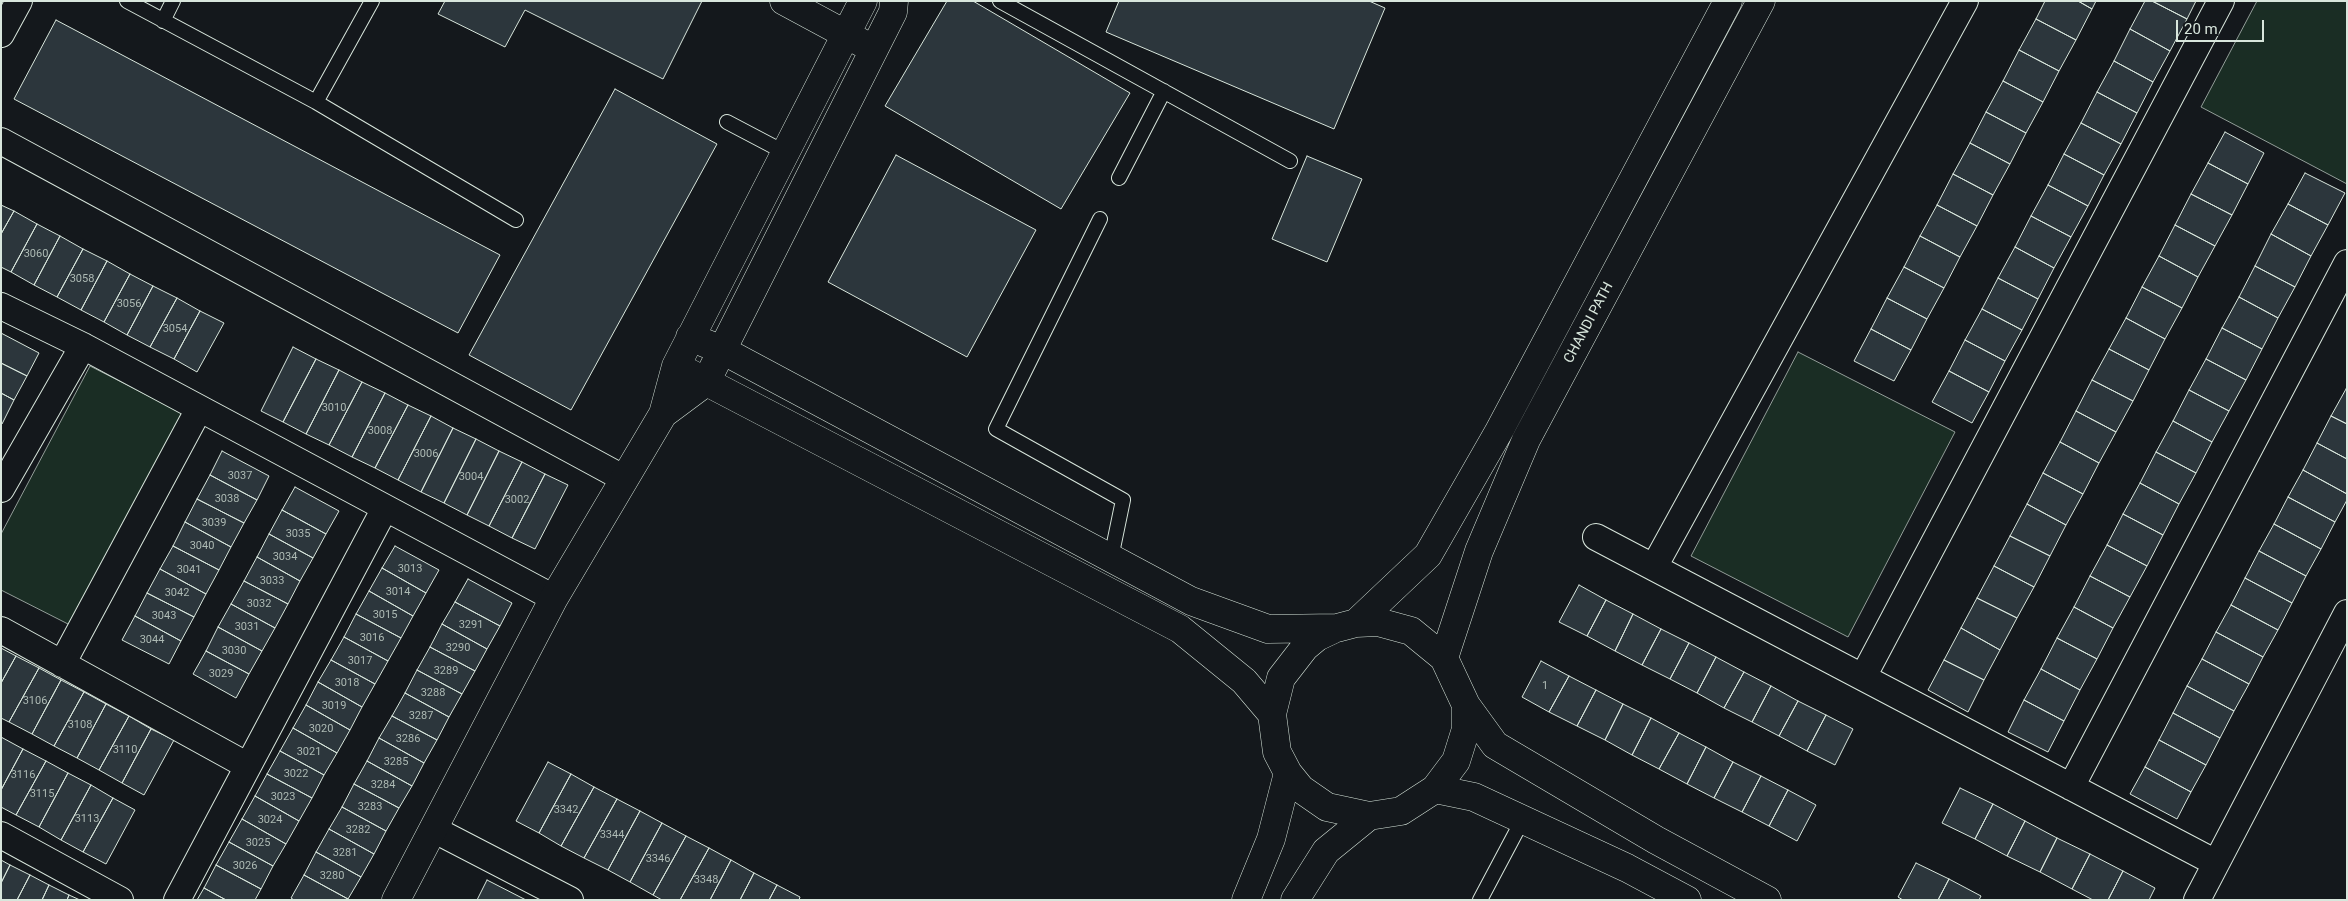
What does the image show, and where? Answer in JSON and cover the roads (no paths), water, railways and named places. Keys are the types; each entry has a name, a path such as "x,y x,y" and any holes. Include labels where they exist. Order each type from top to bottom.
{"street":[{"path":"1,34 19,1"},
{"path":"784,1 874,50"},
{"path":"396,900 554,598 623,478 663,414 676,366 690,337 863,1"},
{"name":"CHANDI PATH","path":"1346,625 1428,555 1503,424 1728,1"},
{"name":"CHANDI PATH","path":"1444,658 1479,551 1526,440 1761,1"},
{"path":"1654,567 1965,1"},
{"path":"1863,677 2221,1"},
{"path":"663,414 706,382 874,50 887,5"},
{"path":"1,141 623,478"},
{"path":"2071,787 2347,263"},
{"path":"1,306 83,346 554,598"},
{"path":"690,337 722,350 1191,601 1268,629 1378,622 1411,632 1444,658 1466,705 1495,745 1656,840 1767,900"},
{"path":"1,489 83,346"},
{"path":"676,366 1180,630 1244,681 1272,714"},
{"path":"62,664 199,409"},
{"path":"177,900 385,508"},
{"path":"1596,537 2216,863"},
{"path":"2197,900 2340,641 2347,613"},
{"path":"1346,625 1317,637 1305,646 1281,678 1272,714 1277,752 1288,773 1301,789 1327,807 1368,816 1401,810 1436,789 1456,761 1466,729 1466,705"},
{"path":"1,630 248,766"},
{"path":"1246,900 1271,839 1288,773"},
{"path":"1436,789 1474,797 1627,868 1687,900"},
{"path":"1295,900 1326,851 1368,816"},
{"path":"433,829 570,900"},
{"path":"1,835 120,900"}],"lane":[{"path":"127,1 316,102 516,220"},
{"path":"163,21 173,1"},
{"path":"316,102 372,1"},
{"path":"1000,1 1290,161"},
{"path":"1119,178 1164,91"},
{"path":"727,122 784,152"},
{"path":"1100,219 996,429 1123,500 1111,558"},
{"path":"1480,900 1523,819"}]}
